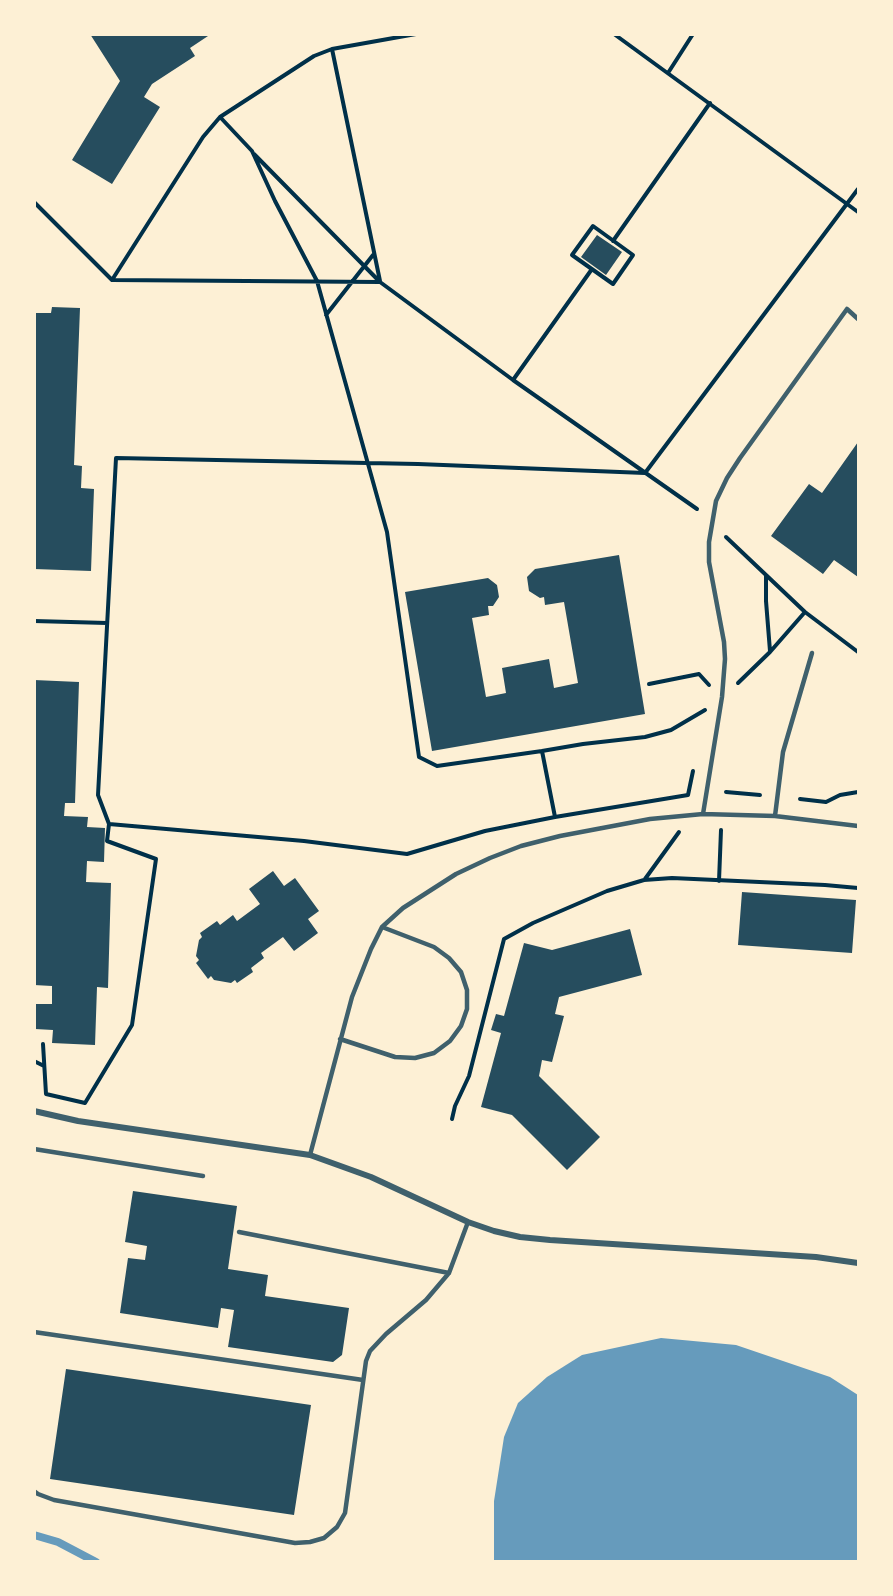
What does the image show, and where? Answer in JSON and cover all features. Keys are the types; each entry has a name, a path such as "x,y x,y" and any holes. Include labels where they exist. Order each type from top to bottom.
{"street":[{"path":"34,1111 78,1121 310,1155 371,1177 468,1222 503,1233 550,1240 806,1256 858,1263"}],"lane":[{"path":"703,814 722,697 724,659 724,642 709,562 710,532 716,501 727,478 847,309 858,319"},
{"path":"775,816 783,752 812,653"},
{"path":"310,1155 360,972 382,927 403,908 456,874 521,846 639,821 703,814 775,816 858,826"},
{"path":"340,1039 395,1057 415,1058 434,1053 450,1041 461,1026 467,1009 467,990 461,972 449,958 434,947 382,927"},
{"path":"34,1149 203,1176"},
{"path":"34,1491 54,1500 296,1543 324,1538 337,1527 345,1513 363,1380 370,1351 376,1343 426,1300 448,1273 468,1222"},
{"path":"239,1232 448,1273"},
{"path":"34,1332 363,1380"}],"path":[{"path":"112,280 203,137 220,117 314,56 332,49 416,34"},
{"path":"614,34 858,212"},
{"path":"668,73 693,34"},
{"path":"332,49 380,282"},
{"path":"613,241 710,103"},
{"path":"220,117 380,282 513,380 697,509"},
{"path":"252,151 317,281 387,532 419,757 437,766 645,737 671,730 707,709 708,701"},
{"path":"645,473 858,189"},
{"path":"34,202 112,280 380,282"},
{"path":"593,226 613,241 633,255 613,284 572,255 593,226"},
{"path":"326,315 373,254"},
{"path":"513,380 592,269"},
{"path":"44,1044 46,1094 85,1103 132,1025 156,859 107,841 109,824 98,795 116,458 367,463 645,473"},
{"path":"726,537 805,612 858,652"},
{"path":"766,576 770,652"},
{"path":"738,684 805,612"},
{"path":"34,621 107,623"},
{"path":"649,684 699,674 710,685 709,693"},
{"path":"542,751 555,817"},
{"path":"726,792 760,795"},
{"path":"800,799 826,801 840,795 858,792"},
{"path":"109,824 304,841 407,854 485,831 688,795"},
{"path":"719,881 721,830"},
{"path":"644,880 679,832"},
{"path":"452,1119 455,1106 469,1076 504,939 533,923 608,891 644,880 672,878 858,888"},
{"path":"34,1061 44,1066"}],"water":[{"path":"661,1338 736,1345 830,1377 858,1395 858,1561 494,1561 494,1501 504,1437 518,1403 547,1377 582,1355"}],"building":[{"path":"90,34 211,34 190,48 195,56 152,84 144,97 160,107 112,184 72,160 120,81"},
{"path":"597,235 622,252 606,275 581,257"},
{"path":"52,307 80,308 74,465 82,466 81,488 94,489 91,571 34,569 34,313 51,313"},
{"path":"858,442 858,577 834,560 823,574 771,536 809,484 822,493"},
{"path":"619,555 645,714 432,751 405,592 488,578 497,585 499,597 493,606 488,606 489,615 472,618 486,697 506,693 502,668 549,659 554,688 578,683 564,602 545,605 544,597 540,598 529,591 527,577 535,569"},
{"path":"34,680 79,682 75,803 65,803 64,816 88,817 87,827 105,828 104,862 87,861 86,882 111,883 108,988 97,987 95,1045 52,1043 53,1030 35,1029 36,1004 52,1004 52,986 34,985"},
{"path":"273,871 284,886 295,878 319,911 308,919 318,933 294,951 283,937 261,953 264,958 251,968 253,972 237,983 235,980 231,983 214,980 211,976 208,979 196,963 199,960 196,956 199,940 202,937 200,933 217,921 220,925 233,915 237,921 260,904 249,889"},
{"path":"742,892 856,900 852,953 738,945"},
{"path":"630,929 642,975 559,997 555,1014 564,1016 552,1062 542,1060 539,1076 600,1137 567,1170 512,1115 481,1107 501,1033 491,1030 496,1014 504,1016 524,943 552,950"},
{"path":"133,1191 237,1206 228,1269 268,1275 265,1296 349,1308 342,1355 333,1362 228,1347 234,1310 221,1308 218,1328 120,1313 128,1258 145,1260 147,1246 125,1242"},
{"path":"66,1369 311,1405 294,1515 50,1479"}],"waterway":[{"path":"34,1535 58,1542 96,1562"}]}
